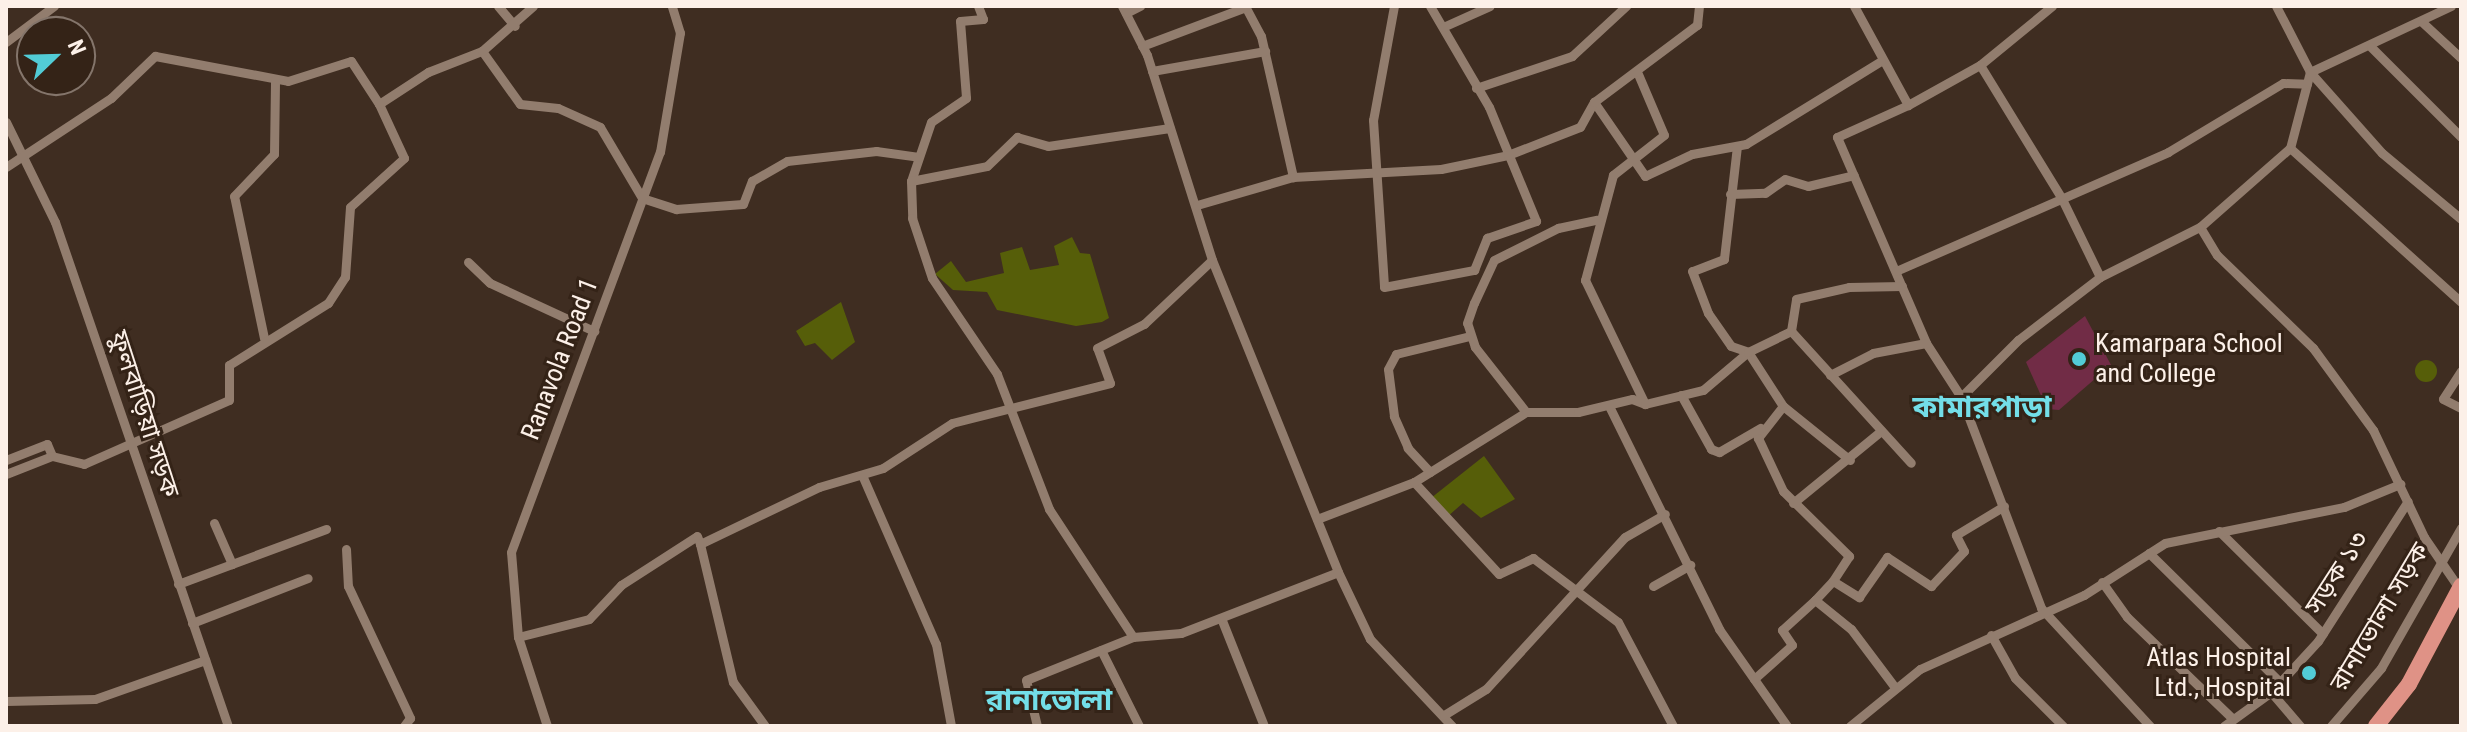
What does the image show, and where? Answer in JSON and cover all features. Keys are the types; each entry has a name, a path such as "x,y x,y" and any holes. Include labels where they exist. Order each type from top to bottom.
{"highway":[{"path":"2376,726 2409,684 2460,589"}],"street":[{"path":"6,42 54,6"},
{"path":"498,6 515,26"},
{"path":"379,104 428,72 482,51 515,26 533,6"},
{"name":"Ranavola Road 1","path":"547,726 518,637 511,552 660,152 680,33 672,6"},
{"path":"978,6 983,19 960,21 966,98 931,122 911,181 912,218 932,278 1011,407 1049,509 1133,637"},
{"path":"1140,6 1124,10 1152,71 1212,260 1338,572 1370,639 1452,726"},
{"path":"1394,6 1373,120 1379,171 1384,287 1474,270 1487,238 1535,222 1476,88 1430,6"},
{"path":"1443,27 1490,6"},
{"path":"1476,88 1572,56 1626,6"},
{"path":"1197,205 1293,177 1379,171 1508,155 1580,127 1594,102 1638,74 1697,25 1699,6"},
{"path":"1854,6 1881,61 1908,105"},
{"path":"2052,6 1980,65 1908,105 1837,137 1926,343 1961,397 2041,608 2150,726"},
{"path":"2276,6 2310,72 2382,153 2461,219"},
{"path":"2310,72 2371,47 2451,6"},
{"path":"1142,46 1246,7 1265,51 1293,177"},
{"path":"2422,22 2461,58"},
{"path":"2371,47 2461,137"},
{"path":"482,51 520,104 558,108 600,127 642,198 715,211 743,204 752,181 787,161 876,151 919,157"},
{"path":"1152,71 1265,51"},
{"path":"6,167 111,98 155,56 275,80 351,61 379,104 404,158 350,207 345,277 328,303 264,338 229,365 229,400 84,464 52,456 6,474"},
{"path":"1594,102 1645,176 1692,154 1737,146 1881,61"},
{"path":"1980,65 2061,197 2100,277"},
{"path":"1961,397 2018,340 2100,277 2200,227 2290,148 2310,72"},
{"path":"1638,74 1664,135 1613,175 1597,220 1585,280 1645,404"},
{"path":"264,338 234,196 274,154 275,80"},
{"path":"1896,271 2168,152 2283,83 2307,84"},
{"name":"ফুলবাড়িয়া সড়ক","path":"6,122 20,158 55,222 228,726"},
{"path":"911,181 987,166 1017,137 1048,146 1170,128"},
{"path":"1737,146 1724,259 1692,271 1708,313 1731,346 1748,352 1783,406 1850,460"},
{"path":"2290,148 2461,302"},
{"path":"1730,194 1765,193 1785,179 1808,186 1854,175"},
{"path":"1526,412 1470,336 1467,323 1494,260 1558,228 1597,220"},
{"path":"2200,227 2217,255 2313,348 2373,430 2408,501 2460,589"},
{"path":"700,544 819,487 862,475 903,456 928,433 1011,407 1110,383 1097,348 1144,324 1212,260"},
{"path":"468,262 490,283 594,331"},
{"path":"1791,331 1796,299 1849,287 1902,286"},
{"path":"1317,519 1414,482 1526,412 1609,406 1632,399 1645,404 1703,390 1748,352 1791,331"},
{"path":"1791,331 1911,463"},
{"path":"1430,472 1408,448 1394,416 1388,369 1396,354 1470,336"},
{"path":"1830,375 1873,353 1926,343"},
{"path":"2461,371 2443,399 2461,408"},
{"path":"1681,395 1711,449 1719,452 1760,428 1783,406"},
{"path":"1609,406 1665,514 1719,629 1787,726"},
{"path":"1754,679 1792,645 1782,630 1833,581 1849,556 1793,503 1768,465 1760,428"},
{"path":"1793,503 1850,460 1881,431"},
{"path":"6,460 47,444 52,456"},
{"path":"862,475 936,644 951,726"},
{"path":"1414,482 1499,574 1533,558 1572,591 1618,622 1673,726"},
{"path":"1850,726 1894,686 2041,608 2102,582 2149,553 2219,531 2344,507 2400,484"},
{"name":"সড়ক ১৩","path":"2224,726 2271,692 2323,634 2408,501"},
{"path":"1833,581 1859,597 1887,557 1931,586 1964,551 1956,535 2004,506"},
{"path":"1444,715 1486,689 1572,591 1625,537 1665,514"},
{"path":"214,523 232,564"},
{"name":"রানাভোলা সড়ক","path":"2331,726 2381,668 2440,559 2461,528"},
{"path":"178,584 326,529"},
{"path":"2219,531 2323,634"},
{"path":"518,637 589,619 621,585 697,536 733,682 765,726"},
{"path":"346,549 348,586 410,718 404,726"},
{"path":"2149,553 2280,682"},
{"path":"1653,586 1690,565"},
{"path":"1037,726 1026,680 1133,637 1181,633 1338,572"},
{"path":"192,623 308,578"},
{"path":"2102,582 2127,617 2233,719"},
{"path":"1815,600 1851,629 1894,686"},
{"path":"1221,618 1264,726"},
{"path":"1991,635 2015,678 2063,726"},
{"path":"1101,650 1139,726"},
{"path":"6,701 95,699 205,660"},
{"path":"2271,692 2300,726"}],"shaded area":[{"path":"1072,237 1080,253 1090,254 1109,318 1102,322 1076,326 997,310 987,292 953,290 935,274 951,261 966,282 1004,273 1000,253 1022,247 1030,270 1059,265 1054,246"},
{"path":"841,302 855,342 832,360 815,343 805,346 796,331"},
{"path":"2085,316 2111,365 2059,410 2047,409 2026,362"},
{"path":"2422,360 2430,360 2437,371 2430,382 2422,382 2415,375 2415,367"},
{"path":"1484,456 1515,499 1481,518 1463,503 1447,517 1431,498"}],"place":[{"name":"Kamarpara School and College","path":"2079,359"},
{"name":"Atlas Hospital Ltd., Hospital","path":"2309,673"}],"district":[{"name":"কামারপাড়া","path":"1982,407"},
{"name":"রানাভোলা","path":"1049,700"}]}
